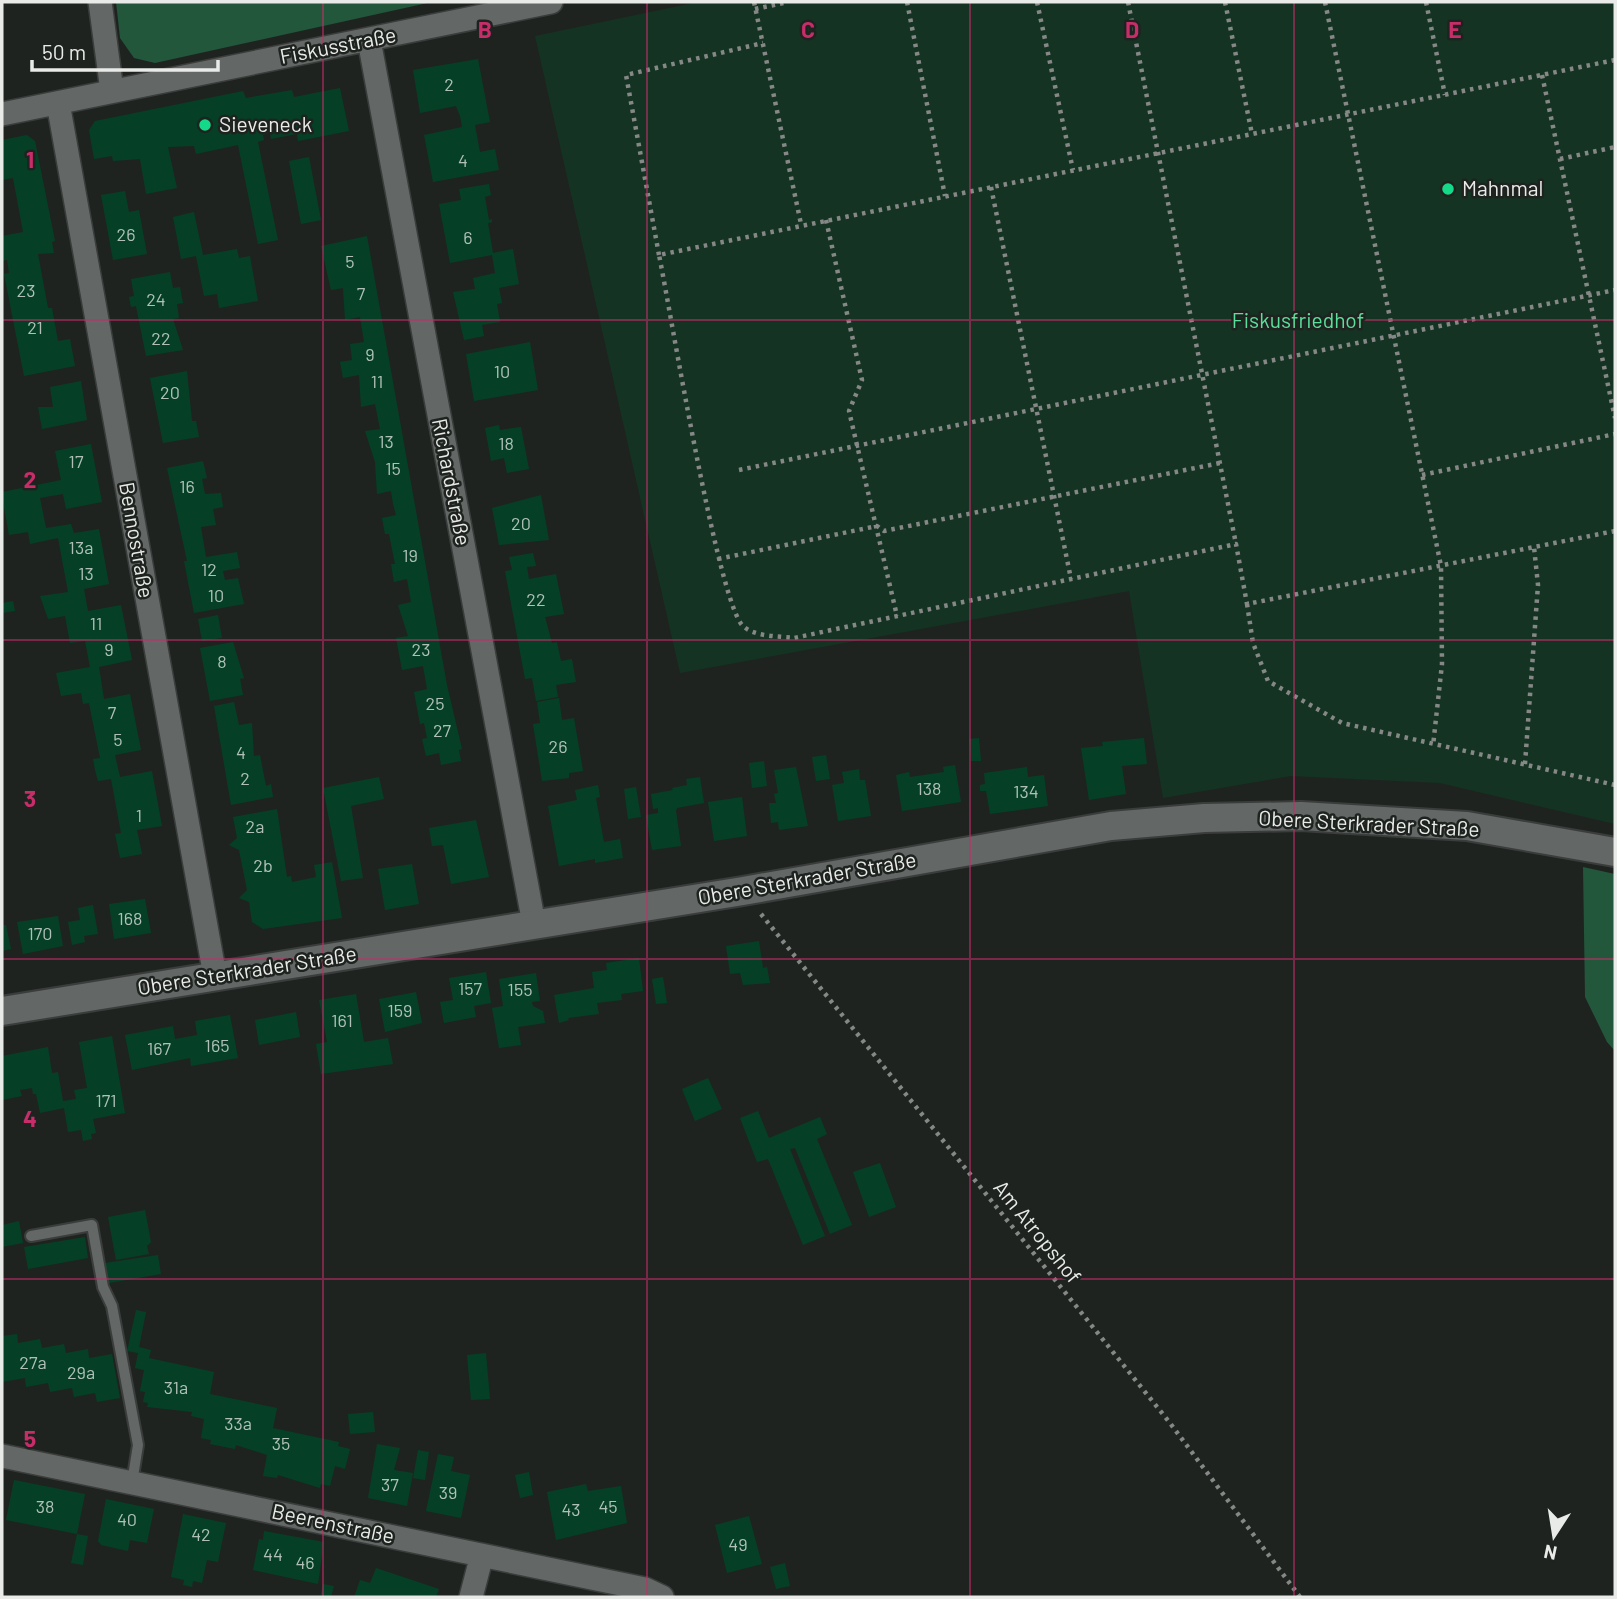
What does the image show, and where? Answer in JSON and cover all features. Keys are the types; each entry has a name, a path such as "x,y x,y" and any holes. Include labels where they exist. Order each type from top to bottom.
{"street":[{"path":"100,2 112,91"},
{"name":"Fiskusstraße","path":"2,114 551,2"},
{"name":"Richardstraße","path":"369,40 534,924"},
{"name":"Bennostraße","path":"58,103 215,976"},
{"name":"Obere Sterkrader Straße","path":"2,1010 743,891 1111,826 1204,818 1301,816 1467,826 1615,852"},
{"name":"Beerenstraße","path":"2,1456 645,1589 662,1597"},
{"path":"471,1597 482,1555"}],"lane":[{"path":"31,1236 92,1225 103,1287 112,1306 138,1445 132,1483"}],"path":[{"path":"754,2 801,224"},
{"path":"755,9 788,2"},
{"path":"907,2 945,196"},
{"path":"1037,2 1073,170"},
{"path":"1128,2 1203,373 1253,643 1268,681 1342,723 1433,746 1615,785"},
{"path":"1225,2 1252,134"},
{"path":"1325,2 1346,116 1441,566 1442,664 1433,746"},
{"path":"1426,2 1445,95"},
{"path":"763,43 626,75 718,559 740,624 752,632 794,638 1236,544"},
{"path":"659,255 1615,60"},
{"path":"1542,75 1615,418"},
{"path":"1560,159 1615,147"},
{"path":"992,187 1071,579"},
{"path":"826,220 862,380 849,411 897,616"},
{"path":"739,470 1615,290"},
{"path":"1422,475 1615,434"},
{"path":"718,559 877,526 884,531 1220,463"},
{"path":"1247,604 1615,531"},
{"path":"1525,764 1538,585 1534,547"},
{"name":"Am Atropshof","path":"743,891 1170,1423 1300,1597"}],"green space":[{"path":"116,2 432,2 155,63 134,58 120,38"},
{"name":"Fiskusfriedhof","path":"698,2 1615,2 1615,824 1440,783 1291,776 1163,798 1129,591 680,673 535,36"},
{"path":"1583,867 1615,874 1615,1051 1607,1042 1585,997"}],"building":[{"path":"478,59 490,122 475,125 480,152 495,149 499,170 433,182 424,135 462,127 456,106 420,113 413,70"},
{"path":"340,88 349,131 298,141 297,134 271,139 270,133 263,135 264,140 258,142 278,240 258,244 238,145 196,154 194,146 168,147 177,188 146,194 140,159 113,161 112,156 94,159 89,130 95,121 243,91 246,98 292,90 294,97"},
{"path":"27,135 35,141 55,241 52,242 54,253 38,254 48,308 52,308 58,341 70,339 75,366 24,376 4,274 9,273 7,260 2,261 2,236 23,232 13,178 2,180 2,140"},
{"path":"309,157 321,220 301,224 289,161"},
{"path":"489,184 491,195 485,197 489,220 492,219 492,222 488,223 493,253 513,249 519,284 499,288 502,303 497,304 500,322 482,325 484,336 464,340 453,292 475,289 473,278 495,273 492,255 450,263 439,204 461,200 459,189"},
{"path":"125,191 129,212 139,210 147,254 113,260 101,195"},
{"path":"194,212 203,255 237,249 239,258 250,256 258,301 219,308 217,294 204,296 196,256 181,259 173,217"},
{"path":"367,236 447,685 462,749 459,750 461,761 441,765 439,753 426,756 422,739 427,738 424,723 420,724 414,692 427,689 423,666 402,670 396,638 408,636 398,605 411,602 407,579 394,582 391,564 395,564 389,534 385,534 382,518 396,515 391,491 377,494 375,462 365,431 380,429 375,404 361,407 359,375 343,378 340,362 352,360 350,344 364,342 360,317 345,320 343,288 331,290 321,246"},
{"path":"170,272 173,288 180,287 183,303 177,304 179,318 173,319 183,350 146,356 136,306 131,307 129,297 134,296 131,279"},
{"path":"530,342 538,390 474,401 466,354"},
{"path":"187,371 192,421 196,421 199,437 163,443 150,378"},
{"path":"81,381 87,420 42,429 38,407 53,407 50,387"},
{"path":"499,425 500,430 521,427 529,469 507,473 504,458 491,461 485,428"},
{"path":"91,444 102,502 66,509 63,494 40,498 46,528 71,524 74,533 99,529 109,584 84,589 88,611 121,605 132,660 99,667 104,699 130,694 141,750 115,755 120,777 152,771 162,826 137,830 142,854 120,858 115,834 121,833 111,779 98,781 95,770 93,759 100,758 89,703 83,704 81,693 61,696 56,673 90,667 85,641 70,643 65,616 48,619 40,596 68,592 58,538 30,544 28,532 9,535 2,496 2,492 61,480 55,451"},
{"path":"203,461 207,478 202,479 205,494 221,493 223,507 213,509 216,525 201,527 206,557 237,552 240,568 223,571 225,580 238,578 244,604 194,613 184,561 187,561 167,468"},
{"path":"541,495 549,540 499,545 492,508"},
{"path":"533,553 536,566 527,567 529,579 556,574 564,614 545,617 552,643 557,642 561,661 572,659 576,682 556,685 558,697 536,701 532,678 525,679 505,571 512,570 509,557"},
{"path":"13,601 15,611 2,613 2,603"},
{"path":"218,615 222,638 202,641 198,619"},
{"path":"233,642 244,678 240,679 243,695 210,701 200,648"},
{"path":"559,698 562,720 574,718 583,771 569,773 569,778 542,781 533,724 540,723 537,702"},
{"path":"234,702 239,725 252,723 254,756 260,755 266,786 271,784 273,797 231,805 214,706"},
{"path":"979,738 981,761 971,761 969,739"},
{"path":"1144,738 1147,764 1122,766 1126,794 1089,800 1081,748 1103,746 1102,742"},
{"path":"826,755 830,779 816,781 812,757"},
{"path":"764,761 767,786 752,788 749,763"},
{"path":"955,765 961,802 902,811 896,775 909,772 910,777 944,772 943,767"},
{"path":"796,767 808,826 779,830 778,822 771,823 769,803 776,803 774,794 778,793 774,770"},
{"path":"1027,767 1028,777 1044,775 1048,806 990,814 986,791 980,791 980,785 985,784 984,773"},
{"path":"859,769 860,780 865,780 871,816 838,821 832,785 844,783 842,772"},
{"path":"379,777 384,799 351,806 363,878 341,881 323,788"},
{"path":"700,777 704,803 677,808 676,811 681,846 652,850 646,815 658,813 658,808 653,809 651,794 673,790 672,788 687,785 686,779"},
{"path":"598,785 600,797 596,798 604,842 620,839 623,858 595,863 595,859 559,866 548,806 577,800 575,790"},
{"path":"636,787 641,817 628,819 624,789"},
{"path":"742,797 747,836 714,841 708,802"},
{"path":"277,809 287,877 291,876 292,882 316,877 314,865 332,862 342,918 263,929 252,922 249,902 239,898 247,890 239,850 229,845 237,838 233,817"},
{"path":"476,820 489,877 451,884 443,845 432,846 429,828"},
{"path":"412,864 419,904 385,910 378,869"},
{"path":"145,899 151,933 114,939 109,904"},
{"path":"93,905 98,934 84,936 85,942 72,945 68,922 80,920 78,908"},
{"path":"58,916 63,946 23,954 17,922"},
{"path":"2,925 6,925 11,949 2,951"},
{"path":"759,941 763,968 767,967 770,983 743,985 740,973 730,974 726,946"},
{"path":"639,958 643,991 621,994 622,1000 597,1003 599,1014 568,1018 569,1020 559,1023 554,995 594,988 592,972 607,970 606,963"},
{"path":"486,972 491,1003 474,1006 476,1017 444,1023 440,1002 453,1000 449,978"},
{"path":"536,973 540,1001 532,1002 533,1006 543,1011 545,1023 518,1027 521,1045 499,1048 492,1008 503,1006 499,979"},
{"path":"663,977 667,1003 656,1004 652,979"},
{"path":"416,992 422,1023 385,1032 379,999"},
{"path":"356,994 364,1042 388,1038 393,1064 321,1074 316,1044 327,1042 319,1000"},
{"path":"296,1012 300,1037 259,1045 255,1020"},
{"path":"230,1015 238,1058 191,1066 190,1058 132,1070 125,1035 173,1026 175,1039 197,1035 195,1021"},
{"path":"112,1036 125,1113 93,1119 96,1133 91,1134 92,1139 83,1141 81,1130 68,1132 64,1108 40,1113 32,1088 20,1090 22,1096 2,1100 2,1056 48,1047 52,1073 58,1072 63,1101 76,1099 74,1090 87,1088 79,1042"},
{"path":"708,1078 722,1109 695,1121 682,1089"},
{"path":"758,1111 769,1138 820,1117 827,1134 817,1139 852,1225 830,1234 795,1148 790,1149 825,1236 803,1245 768,1159 757,1162 740,1118"},
{"path":"880,1163 896,1207 869,1217 853,1172"},
{"path":"145,1210 151,1242 147,1246 149,1254 116,1260 108,1217"},
{"path":"19,1221 23,1243 2,1247 2,1225"},
{"path":"85,1237 88,1258 28,1269 24,1247"},
{"path":"158,1255 161,1274 109,1283 105,1263"},
{"path":"136,1310 146,1312 139,1347 151,1350 149,1358 214,1372 210,1394 277,1408 273,1428 339,1442 338,1446 350,1449 345,1469 335,1466 330,1486 321,1484 320,1488 278,1475 277,1478 263,1476 267,1455 236,1445 235,1449 210,1444 211,1440 201,1438 204,1419 191,1416 192,1412 147,1407 148,1403 143,1402 145,1392 140,1391 144,1370 135,1368 138,1353 127,1351"},
{"path":"17,1334 18,1343 40,1339 42,1348 64,1344 66,1353 88,1349 89,1358 112,1354 120,1398 97,1402 95,1393 74,1397 72,1388 50,1392 48,1383 26,1387 25,1378 2,1382 2,1336"},
{"path":"486,1353 490,1399 471,1400 467,1355"},
{"path":"373,1412 375,1432 350,1434 348,1414"},
{"path":"377,1444 400,1448 394,1470 413,1473 407,1506 368,1498"},
{"path":"418,1450 429,1452 425,1480 413,1478"},
{"path":"438,1454 454,1457 451,1471 470,1475 461,1518 426,1511"},
{"path":"529,1472 533,1495 520,1498 515,1475"},
{"path":"14,1480 85,1494 77,1534 6,1520"},
{"path":"586,1484 588,1491 621,1486 627,1523 556,1540 547,1492"},
{"path":"106,1499 154,1509 147,1543 130,1540 128,1551 101,1545 98,1541"},
{"path":"183,1514 226,1523 218,1562 207,1560 202,1583 193,1581 192,1587 183,1585 184,1580 171,1577"},
{"path":"749,1516 762,1564 727,1573 715,1525"},
{"path":"264,1531 324,1542 318,1584 253,1570 259,1539 263,1540"},
{"path":"77,1534 88,1536 83,1565 71,1563"},
{"path":"785,1563 790,1586 776,1589 770,1567"},
{"path":"376,1568 439,1589 436,1597 354,1597 360,1580 370,1583"},
{"path":"323,1584 334,1586 331,1597 320,1597"}],"place":[{"name":"Sieveneck","path":"205,125"},
{"name":"Mahnmal","path":"1448,189"}]}
